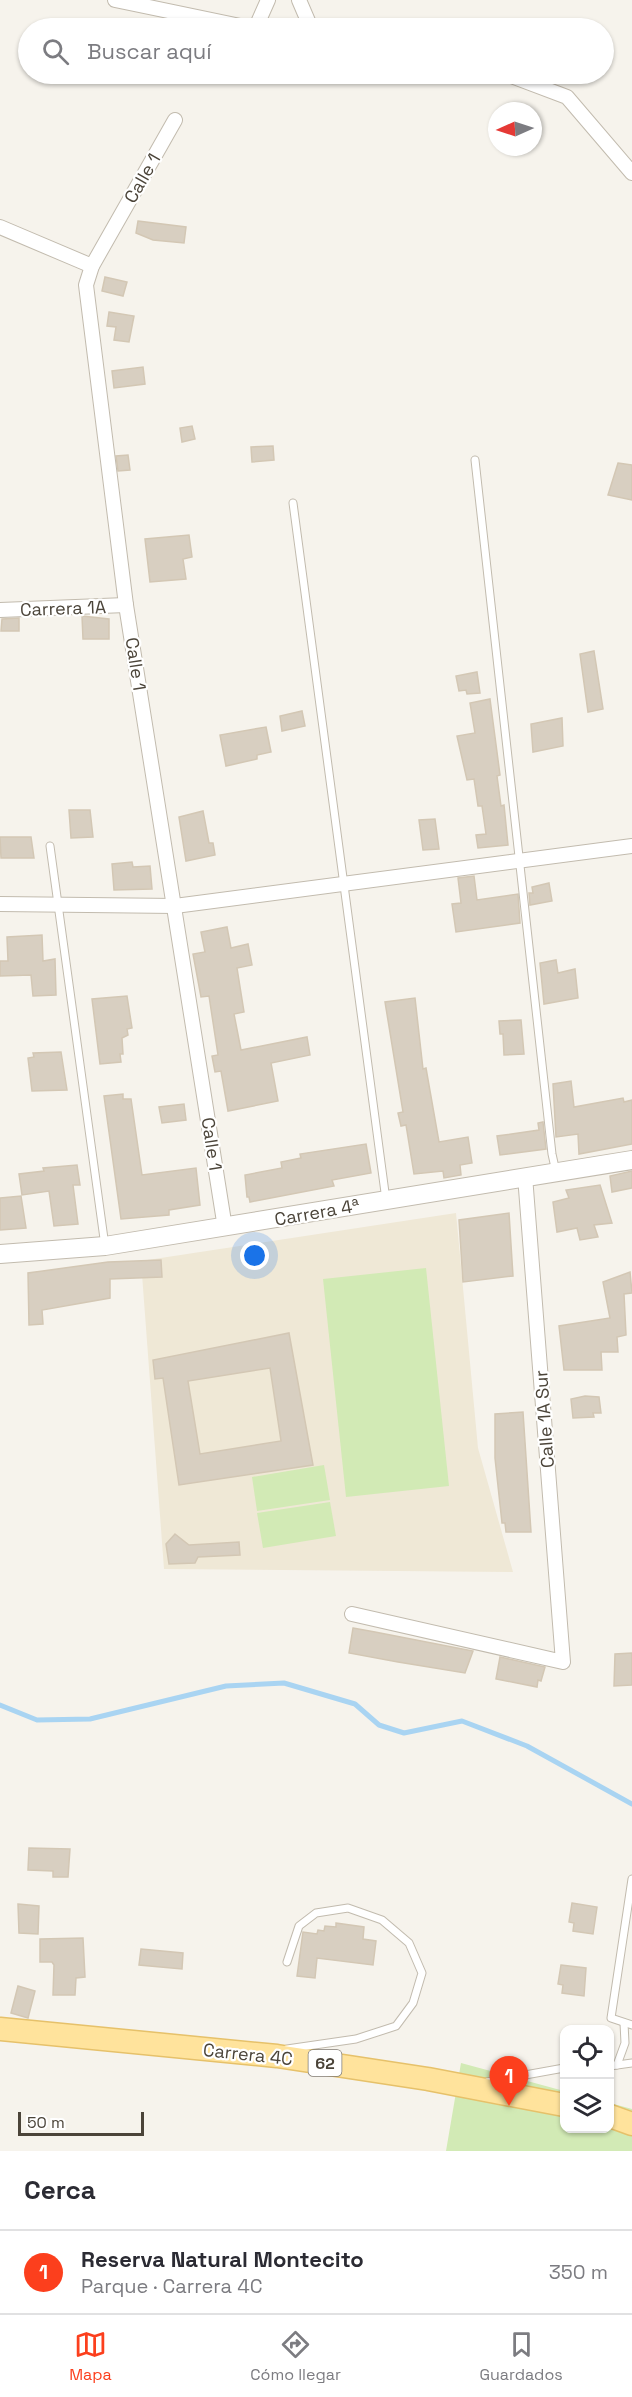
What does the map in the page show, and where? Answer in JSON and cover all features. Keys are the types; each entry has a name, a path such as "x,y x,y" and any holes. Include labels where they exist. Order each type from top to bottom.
{"main road":[{"name":"Carrera 4C","path":"0,2029 238,2052 469,2086 560,2104"},
{"path":"614,2118 632,2124"}],"street":[{"path":"115,0 202,18"},
{"path":"260,18 268,0"},
{"path":"299,0 307,18"},
{"path":"533,84 567,97 632,173"},
{"name":"Calle 1","path":"175,120 92,266 86,285 126,605 225,1228"},
{"path":"0,227 92,266"},
{"name":"Carrera 1A","path":"0,610 126,605"},
{"path":"0,904 175,906 632,846"},
{"name":"Carrera 4ª","path":"0,1254 105,1246 632,1160"},
{"name":"Calle 1A Sur","path":"352,1614 563,1662 525,1176"}],"lane":[{"path":"475,460 518,861 552,1155 556,1172"},
{"path":"293,503 386,1200"},
{"path":"50,846 105,1246"},
{"path":"632,1879 611,2018 632,2025"},
{"path":"238,2052 278,2050 357,2039 396,2026 413,2003 422,1973 409,1943 382,1920 348,1908 316,1913 299,1926 287,1962"},
{"path":"614,2064 626,2043 624,2023"},
{"path":"614,2066 632,2063"},
{"path":"469,2086 560,2069"}],"shaded area":[{"path":"456,1213 478,1448 513,1572 164,1569 141,1261"}],"green space":[{"path":"426,1268 449,1486 346,1497 323,1279"},
{"path":"324,1465 330,1500 257,1511 252,1477"},
{"path":"330,1502 336,1536 263,1548 257,1513"},
{"path":"461,2063 560,2090 560,2133 614,2133 614,2104 632,2109 632,2151 446,2151"}],"building":[{"path":"138,221 186,227 184,243 153,240 136,233"},
{"path":"105,277 127,282 123,296 102,291"},
{"path":"109,312 134,316 129,342 114,340 116,327 107,326"},
{"path":"143,367 145,384 114,388 112,371"},
{"path":"192,426 195,439 182,442 180,428"},
{"path":"273,446 274,460 252,462 251,447"},
{"path":"128,455 130,470 118,471 116,456"},
{"path":"618,463 632,465 632,500 608,495"},
{"path":"189,535 192,557 183,559 186,579 150,582 145,539"},
{"path":"82,616 109,619 109,639 83,639"},
{"path":"19,618 19,631 1,631 2,619"},
{"path":"594,651 603,709 588,712 580,654"},
{"path":"477,672 480,693 467,694 466,690 459,691 456,676"},
{"path":"490,699 500,775 497,776 501,806 504,805 508,845 478,848 476,835 486,834 482,806 478,806 474,779 467,780 457,736 475,733 470,703"},
{"path":"302,711 305,726 282,731 280,716"},
{"path":"562,718 563,746 533,752 531,724"},
{"path":"266,727 271,752 257,755 257,759 226,766 220,735"},
{"path":"69,810 90,810 93,837 71,838"},
{"path":"203,811 209,843 213,843 215,855 186,861 179,817"},
{"path":"435,819 439,849 423,850 419,820"},
{"path":"0,837 31,837 34,858 1,858"},
{"path":"132,862 133,867 150,866 152,889 114,890 112,864"},
{"path":"474,876 477,900 518,894 520,923 456,932 452,904 461,903 458,878"},
{"path":"549,883 552,901 530,905 529,893 533,893 532,887"},
{"path":"227,927 231,948 248,944 252,965 237,968 244,1012 234,1014 241,1050 307,1037 310,1055 271,1063 278,1101 228,1111 221,1071 215,1072 212,1056 218,1055 209,996 201,997 193,954 205,952 201,932"},
{"path":"42,935 43,961 55,959 56,995 33,996 31,975 0,976 0,961 8,961 7,937"},
{"path":"556,960 558,973 575,969 578,998 544,1004 540,963"},
{"path":"127,996 132,1028 127,1029 128,1035 122,1038 121,1062 100,1064 92,999"},
{"path":"415,998 423,1069 426,1068 439,1142 468,1137 472,1163 460,1165 461,1175 444,1178 443,1171 414,1174 406,1125 401,1126 398,1113 403,1112 385,1002"},
{"path":"521,1020 524,1054 504,1055 503,1034 500,1034 499,1021"},
{"path":"61,1052 67,1090 32,1091 28,1058 34,1057 33,1053"},
{"path":"571,1081 574,1107 623,1098 624,1102 632,1100 632,1144 579,1154 578,1134 556,1137 553,1084"},
{"path":"123,1094 123,1099 131,1099 142,1175 196,1168 200,1205 169,1210 169,1215 121,1219 104,1096"},
{"path":"184,1104 186,1120 162,1123 159,1107"},
{"path":"543,1122 546,1149 500,1155 497,1136 539,1130 538,1123"},
{"path":"366,1144 371,1173 332,1180 334,1186 250,1202 247,1197 245,1175 282,1168 281,1162 301,1158 300,1154"},
{"path":"77,1165 80,1185 73,1185 78,1224 54,1226 49,1191 22,1195 19,1174 44,1171 43,1168"},
{"path":"632,1171 632,1188 612,1192 610,1176"},
{"path":"600,1185 612,1223 594,1225 598,1237 580,1240 577,1228 557,1232 553,1202 569,1198 566,1190"},
{"path":"21,1196 26,1228 0,1230 0,1198"},
{"path":"509,1213 513,1276 463,1282 459,1220"},
{"path":"161,1260 162,1277 110,1279 110,1298 42,1310 43,1324 29,1325 28,1273 108,1262"},
{"path":"630,1272 632,1293 624,1294 626,1335 617,1337 618,1352 601,1352 602,1370 564,1370 559,1326 610,1318 603,1282"},
{"path":"289,1333 313,1465 179,1485 163,1378 155,1379 153,1360","holes":["270,1368 281,1441 200,1454 188,1381"]},
{"path":"585,1396 599,1397 601,1413 593,1413 594,1417 573,1418 571,1399"},
{"path":"523,1412 531,1532 506,1532 505,1523 502,1523 495,1458 495,1414"},
{"path":"175,1534 189,1545 239,1542 240,1555 198,1557 195,1563 169,1564 166,1544"},
{"path":"353,1628 473,1651 465,1673 349,1653"},
{"path":"632,1653 632,1685 614,1686 615,1654"},
{"path":"500,1657 545,1667 537,1687 496,1679"},
{"path":"29,1848 70,1849 68,1877 53,1877 53,1871 28,1870"},
{"path":"572,1903 597,1907 593,1934 573,1931 574,1923 569,1922"},
{"path":"18,1904 39,1906 38,1934 19,1933"},
{"path":"336,1923 364,1927 363,1939 376,1941 373,1965 317,1958 315,1978 297,1976 303,1932 317,1934 318,1930 324,1931 325,1926 336,1927"},
{"path":"83,1938 85,1977 76,1978 75,1995 53,1995 54,1965 52,1962 40,1962 40,1939"},
{"path":"141,1949 183,1953 182,1969 139,1965"},
{"path":"561,1965 586,1968 584,1996 562,1993 563,1985 558,1984"},
{"path":"18,1986 35,1991 28,2018 11,2013"}],"waterway":[{"path":"0,1705 37,1720 90,1719 226,1686 284,1683 355,1704 379,1725 404,1733 462,1721 527,1746 632,1804"}],"place":[{"name":"Reserva Natural Montecito","path":"509,2106"}]}
